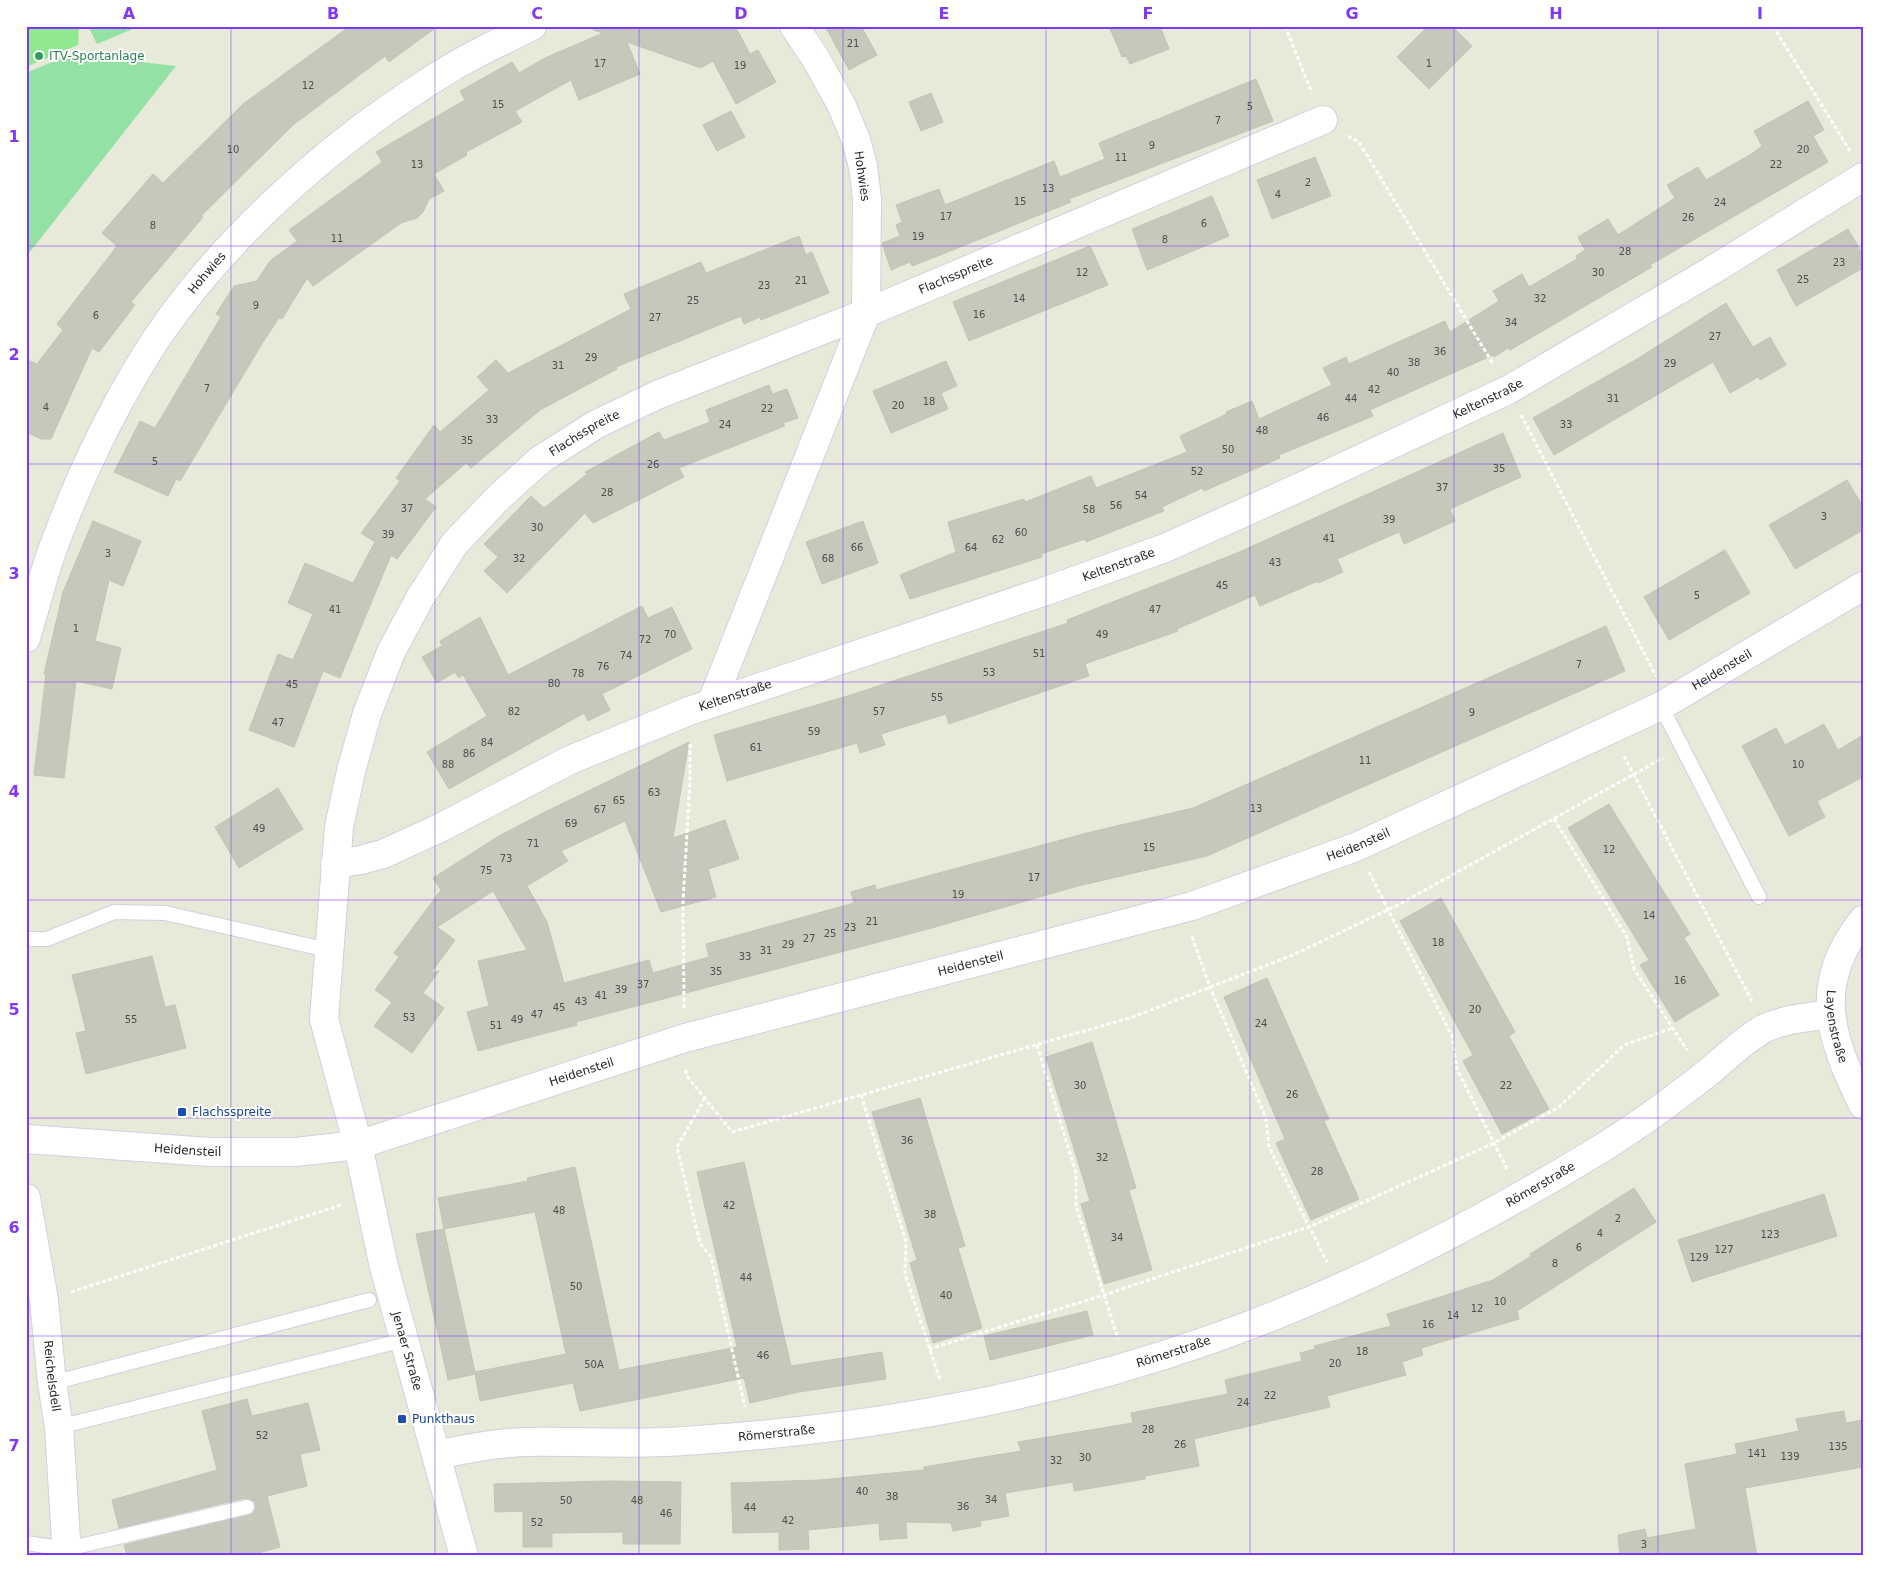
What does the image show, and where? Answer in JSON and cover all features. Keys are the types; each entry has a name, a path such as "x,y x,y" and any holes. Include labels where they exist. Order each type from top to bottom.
{"street":[{"name":"Hohwies","path":"26,638 52,552 87,468 138,368 183,302 244,233 312,167 387,110 452,67 532,26"},
{"name":"Hohwies","path":"794,26 816,59 842,106 856,140 863,166 866,199 866,313"},
{"name":"Flachsspreite","path":"358,1145 324,1019 339,826 351,771 367,714 391,652 420,598 455,543 498,498 540,460 596,425 657,395 866,313 1323,120"},
{"name":"Keltenstraße","path":"335,864 383,854 440,828 570,760 701,707 1037,595 1165,548 1417,435 1508,390 1863,178"},
{"path":"701,707 866,313"},
{"name":"Heidensteil","path":"26,1140 210,1152 295,1152 358,1145 685,1038 1182,908 1356,848 1610,728 1661,706 1863,586"},
{"name":"Layenstraße","path":"1863,920 1849,937 1838,959 1833,979 1831,1014 1839,1054 1863,1106"},
{"name":"Römerstraße","path":"436,1455 479,1446 522,1442 680,1441 841,1426 949,1409 1045,1389 1127,1367 1215,1338 1340,1287 1442,1240 1606,1146 1704,1075 1748,1040 1767,1028 1831,1014"},
{"name":"Jenaer Straße","path":"358,1145 384,1267 464,1556"},
{"name":"Reichelsdell","path":"26,1198 44,1300 52,1383 59,1426 67,1552"}],"lane":[{"path":"1661,706 1759,897"},
{"path":"26,939 48,939 114,912 165,913 328,950"},
{"path":"52,1383 369,1300"},
{"path":"59,1426 404,1340"},
{"path":"26,1543 67,1552 247,1507"}],"path":[{"path":"1285,26 1323,120 1359,142 1508,390 1648,662"},
{"path":"1774,26 1848,148"},
{"path":"701,707 690,780 683,902 686,1075 732,1132 1133,1017 1293,955 1389,910 1683,747"},
{"path":"1610,728 1767,1028"},
{"path":"1554,819 1627,936 1634,969 1704,1075"},
{"path":"1356,848 1452,1036 1456,1069 1521,1196"},
{"path":"1182,908 1210,987 1266,1118 1269,1147 1340,1287"},
{"path":"929,1348 1104,1295 1309,1227 1494,1143 1560,1107 1624,1045 1673,1028"},
{"path":"1037,1045 1076,1173 1076,1206 1127,1367"},
{"path":"861,1095 906,1242 906,1274 949,1409"},
{"path":"705,1098 677,1147 700,1243 712,1257 751,1435"},
{"path":"44,1300 344,1204 369,1199"}],"green space":[{"name":"ITV-Sportanlage","path":"26,26 79,26 78,45 26,67"},
{"path":"88,26 140,26 97,44"},
{"path":"71,54 176,66 26,257 26,73"}],"building":[{"path":"350,26 438,26 389,62 385,56 293,125 201,216 203,217 131,302 135,305 99,352 92,348 51,439 41,439 26,432 26,359 37,364 63,330 57,324 117,246 102,233 153,174 163,183 243,104"},
{"path":"594,26 735,26 750,54 758,50 776,82 736,104 713,61 701,68 627,42 640,74 579,100 571,80 515,111 522,122 466,152 467,155 434,174 444,191 429,199 423,212 417,218 401,223 313,286 307,278 282,319 279,318 263,342 180,481 176,479 168,496 114,472 140,421 155,428 221,317 216,314 234,286 257,281 270,261 297,241 289,230 382,162 376,152 465,100 460,91 512,62 519,73 545,58 603,33 593,30"},
{"path":"825,26 861,26 877,55 849,70"},
{"path":"1109,26 1160,26 1169,49 1130,64 1126,56 1122,57"},
{"path":"1428,26 1452,26 1472,46 1429,89 1397,57"},
{"path":"1256,79 1273,121 1069,199 1071,202 943,254 912,266 910,262 891,270 882,243 900,236 896,225 902,222 896,205 939,189 945,205 1054,161 1060,177 1105,159 1099,143"},
{"path":"931,93 943,122 921,131 909,102"},
{"path":"1808,101 1824,130 1813,136 1828,162 1650,265 1652,267 1510,350 1508,348 1494,357 1493,355 1370,410 1373,416 1279,455 1280,458 1204,491 1202,488 1162,507 1164,511 1086,542 1085,539 1041,554 1042,557 910,599 900,575 956,552 948,522 1024,499 1025,502 1091,476 1096,488 1187,452 1180,436 1227,414 1226,412 1252,401 1259,419 1332,385 1323,368 1346,357 1349,364 1445,321 1450,332 1499,301 1493,291 1522,274 1529,287 1577,259 1576,256 1585,250 1578,237 1608,219 1618,235 1675,198 1667,185 1698,167 1706,180 1753,153 1762,146 1754,131"},
{"path":"731,111 745,137 717,151 703,125"},
{"path":"1315,157 1331,196 1272,219 1257,180"},
{"path":"1212,196 1229,236 1147,270 1132,229"},
{"path":"1848,229 1863,255 1863,268 1796,306 1777,270"},
{"path":"799,236 806,255 812,252 829,293 761,320 760,317 744,324 741,316 616,367 617,369 540,410 471,468 466,463 425,499 436,507 397,559 391,555 340,678 323,671 294,747 249,730 278,654 293,660 313,614 288,603 305,563 353,583 375,542 361,533 400,481 396,478 434,425 440,432 489,390 477,377 496,360 508,373 631,309 624,294 701,262 706,273"},
{"path":"1090,246 1108,285 969,341 953,302"},
{"path":"1726,303 1753,347 1770,337 1786,365 1760,380 1758,377 1730,393 1713,362 1554,455 1533,418 1637,359"},
{"path":"946,361 957,386 941,393 948,409 891,433 873,391"},
{"path":"769,385 772,394 787,389 798,418 783,423 785,426 679,468 684,477 593,523 585,513 507,593 484,571 498,557 484,544 531,496 544,508 587,474 585,472 659,432 664,440 710,422 706,410"},
{"path":"1503,433 1521,477 1450,509 1455,521 1404,544 1399,532 1337,559 1343,572 1260,606 1255,595 1177,629 1178,631 1085,664 1089,676 949,724 946,714 881,734 885,745 860,753 857,743 727,781 714,735 851,695 1068,623 1067,620 1237,553"},
{"path":"1847,480 1863,507 1863,530 1795,569 1769,525"},
{"path":"93,521 141,541 123,586 109,580 95,641 121,648 112,689 76,681 64,778 34,775 46,674 44,674 63,592"},
{"path":"863,521 878,563 822,584 806,542"},
{"path":"1725,550 1750,593 1669,640 1644,597"},
{"path":"642,606 648,618 672,607 692,649 602,694 610,710 588,721 584,713 449,789 427,752 487,716 463,675 459,678 455,672 437,683 422,657 442,646 440,641 480,617 508,675"},
{"path":"1606,626 1625,671 1207,856 1078,886 928,929 576,1022 577,1025 478,1051 467,1012 489,1006 478,961 527,950 493,891 437,927 455,940 431,973 439,971 423,993 444,1008 412,1053 374,1026 392,1002 375,990 399,957 394,953 441,890 433,878 499,836 689,742 673,838 725,820 739,859 708,869 716,897 661,912 625,821 561,851 568,861 527,886 547,922 564,983 649,960 653,973 709,957 706,944 854,903 851,892 875,885 876,890 1087,833 1193,808"},
{"path":"1824,724 1838,750 1863,735 1863,777 1817,801 1825,817 1789,836 1742,746 1776,728 1785,745"},
{"path":"278,788 303,829 239,868 215,827"},
{"path":"1609,804 1690,934 1684,938 1719,995 1675,1022 1640,965 1649,960 1568,828"},
{"path":"1441,898 1515,1032 1509,1036 1549,1109 1502,1134 1463,1061 1473,1055 1400,921"},
{"path":"152,956 165,1007 175,1005 186,1048 86,1074 76,1033 86,1031 72,975"},
{"path":"1267,978 1329,1119 1324,1121 1359,1199 1311,1220 1276,1143 1285,1139 1224,997"},
{"path":"1092,1042 1136,1188 1129,1190 1152,1270 1104,1284 1081,1204 1090,1201 1046,1057"},
{"path":"920,1098 965,1246 958,1248 982,1328 933,1343 910,1263 917,1260 872,1112"},
{"path":"744,1162 791,1366 882,1352 886,1379 799,1392 750,1403 744,1378 580,1411 573,1383 480,1401 475,1374 448,1380 416,1234 444,1229 438,1198 528,1181 527,1178 575,1167 619,1370 737,1347 697,1172","holes":["535,1212 566,1354 475,1372 444,1229"]},
{"path":"1634,1188 1656,1222 1517,1311 1519,1319 1421,1348 1423,1355 1402,1362 1406,1375 1327,1396 1330,1407 1194,1439 1199,1466 1145,1476 1145,1479 1074,1491 1073,1482 1005,1493 1009,1516 980,1521 981,1526 953,1531 951,1523 906,1522 907,1538 880,1540 879,1523 808,1530 809,1549 779,1550 779,1532 733,1533 731,1483 820,1480 924,1470 924,1467 1021,1451 1018,1442 1133,1423 1131,1413 1228,1394 1225,1380 1302,1361 1300,1353 1315,1349 1314,1346 1391,1326 1387,1314 1493,1280 1531,1256 1530,1254"},
{"path":"1824,1194 1837,1236 1692,1282 1678,1240"},
{"path":"1087,1311 1093,1335 990,1360 984,1336"},
{"path":"247,1399 252,1416 308,1403 320,1450 300,1454 307,1486 267,1496 280,1547 248,1556 127,1556 124,1545 253,1513 256,1506 254,1501 245,1498 119,1528 112,1500 217,1470 202,1411"},
{"path":"1844,1411 1846,1423 1863,1420 1863,1467 1745,1488 1757,1556 1620,1556 1618,1535 1645,1529 1647,1538 1696,1529 1685,1464 1737,1454 1735,1444 1799,1431 1796,1419"},
{"path":"607,1481 681,1482 680,1544 623,1544 623,1532 552,1533 552,1547 523,1547 523,1511 495,1512 494,1484"}],"place":[{"name":"ITV-Sportanlage","path":"39,56"},
{"name":"Flachsspreite","path":"182,1112"},
{"name":"Punkthaus","path":"402,1419"}]}
